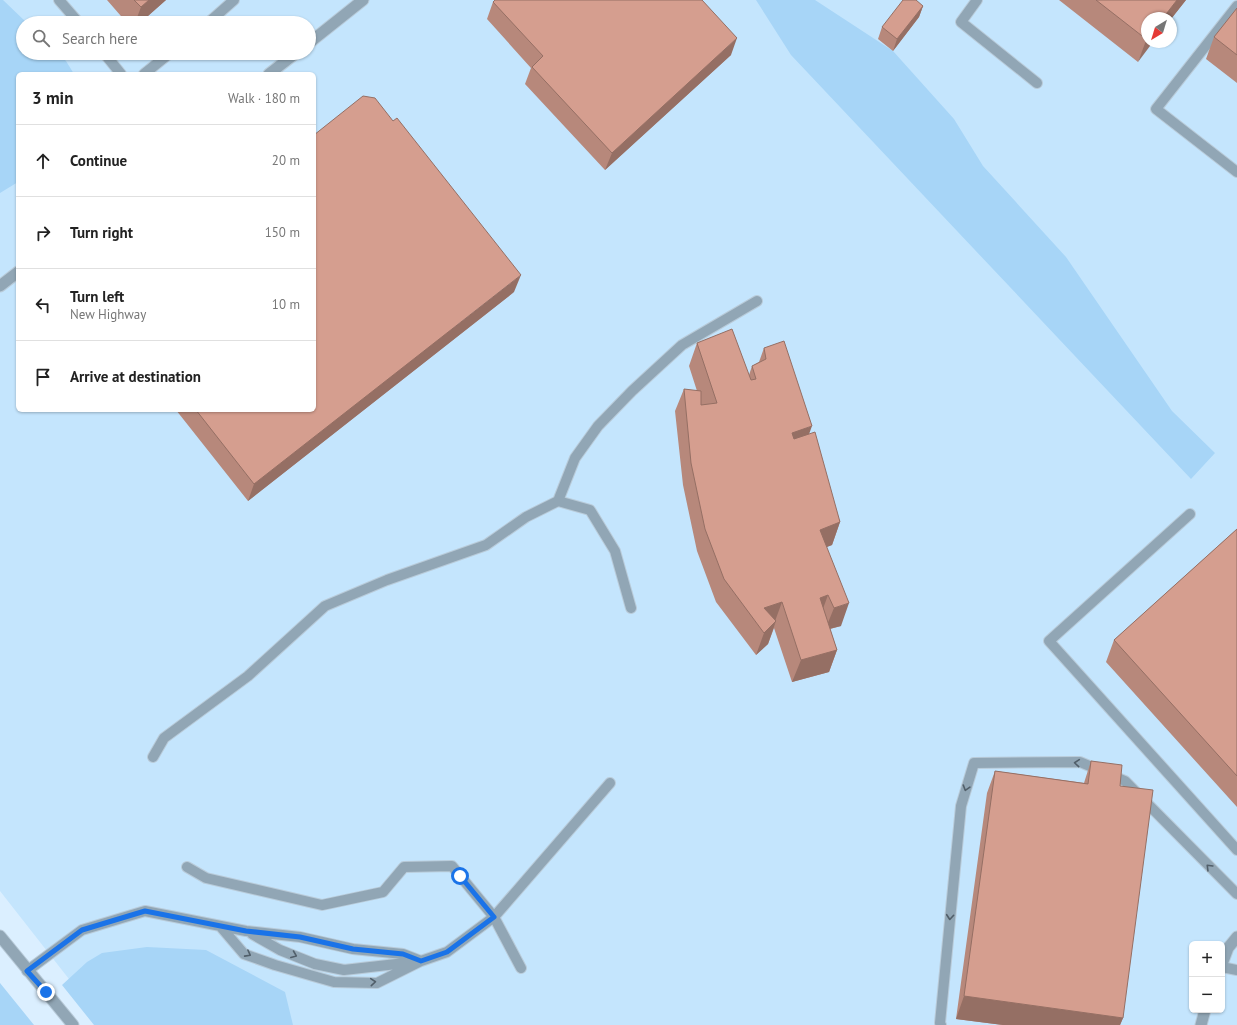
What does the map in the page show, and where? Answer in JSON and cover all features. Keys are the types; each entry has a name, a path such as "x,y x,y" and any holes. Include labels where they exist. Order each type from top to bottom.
{"street":[{"path":"316,37 363,0"},
{"path":"272,72 287,60"},
{"path":"0,286 16,274"},
{"path":"0,936 27,971 73,1025"},
{"path":"1225,956 1228,948 1237,937"},
{"path":"1201,1025 1204,1013"}],"lane":[{"path":"60,0 73,16"},
{"path":"216,16 234,0"},
{"path":"976,0 961,22 1037,82"},
{"path":"1237,6 1156,109 1237,172"},
{"path":"110,60 119,72"},
{"path":"146,72 161,60"},
{"path":"154,757 164,738 248,676 325,606 388,580 486,545 526,517 558,501 575,458 598,426 632,391 682,345 757,301"},
{"path":"558,501 590,510 615,551 631,608"},
{"path":"1190,514 1049,642 1237,850"},
{"path":"941,1025 961,806 974,762 1080,762 1125,781 1237,894"},
{"path":"221,927 244,954 275,965 334,982 376,983 421,961 447,952 494,917 610,783"},
{"path":"188,867 206,878 322,905 383,892 404,867 452,866 494,917 521,968"},
{"path":"27,971 82,930 145,911 221,927 300,937 353,949 403,954 421,961"},
{"path":"246,931 280,950 315,964 344,970 421,961"},
{"path":"1225,966 1237,970"}],"shaded area":[{"path":"0,0 1237,0 1237,1025 105,1025 0,891"},
{"path":"0,0 3,0 20,16 16,16 16,60 65,60 73,72 16,72 16,183 0,193"},
{"path":"756,0 815,0 893,51 954,119 983,166 1066,257 1172,411 1215,453 1191,479 791,55"},
{"path":"147,947 206,950 285,992 293,1025 94,1025 62,985 87,962 102,953"},
{"path":"0,983 34,1025 0,1025"}],"building":[{"path":"134,0 149,0 141,7"},
{"path":"495,0 702,0 737,38 612,153 532,67 543,56 493,2"},
{"path":"903,0 916,0 923,6 897,39 882,27"},
{"path":"1096,0 1177,0 1168,12 1141,12 1141,35"},
{"path":"1237,8 1237,55 1214,37"},
{"path":"363,96 375,98 393,121 397,118 521,275 254,484 198,412 316,412 316,133"},
{"path":"732,329 751,380 756,379 752,366 766,359 764,348 784,341 812,426 792,433 794,439 815,432 840,522 820,530 849,603 834,608 828,595 820,598 837,650 801,660 782,602 764,608 776,621 764,633 724,579 705,529 691,463 684,389 701,391 701,405 717,403 697,343"},
{"path":"1237,529 1237,776 1114,640"},
{"path":"1091,761 1122,765 1120,786 1153,790 1123,1018 964,996 995,771 1088,784"}],"route":[{"path":"46,992 27,971 82,930 145,911 221,927 300,937 353,949 403,954 421,961 447,952 494,917 460,876"}]}
